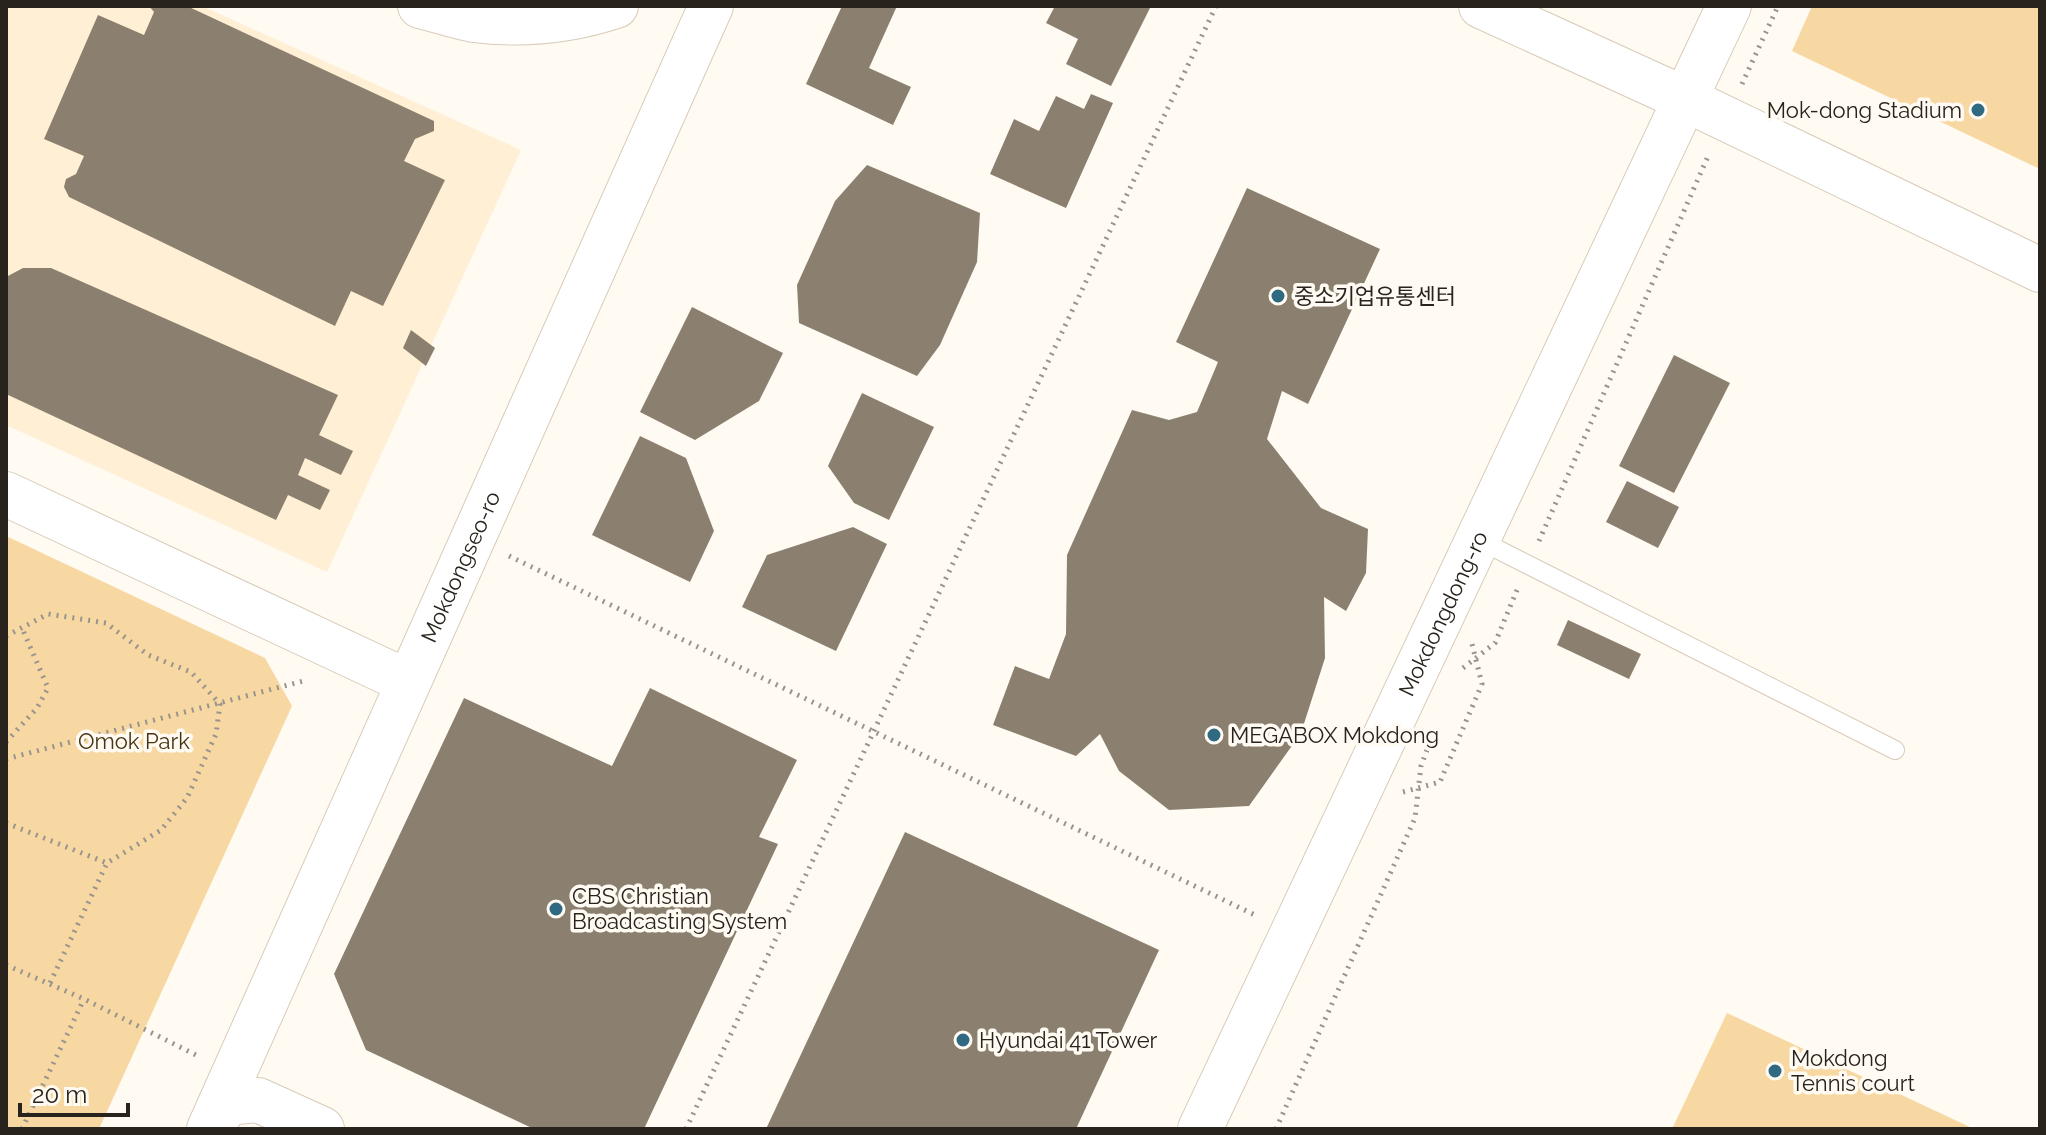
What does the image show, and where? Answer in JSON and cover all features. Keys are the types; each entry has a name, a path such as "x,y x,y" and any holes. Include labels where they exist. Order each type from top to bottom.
{"street":[{"path":"420,6 474,19 545,21 587,16 616,6"},
{"name":"Mokdongseo-ro","path":"210,1129 711,6"},
{"path":"1481,6 1687,100 2040,270"},
{"name":"Mokdongdong-ro","path":"1200,1129 1729,6"},
{"path":"6,494 408,682"},
{"path":"210,1129 227,1103 258,1100 322,1129"}],"lane":[{"path":"1479,540 1895,750"}],"path":[{"path":"686,1129 1216,6"},
{"path":"1752,63 1778,6"},
{"path":"1453,678 1495,643 1696,181"},
{"path":"472,539 1293,933"},
{"path":"6,636 48,614 106,623 148,655 191,672 220,704 216,734 187,798 161,830 107,863 50,983"},
{"path":"6,742 37,708 48,688 22,628"},
{"path":"6,759 309,679"},
{"path":"1276,1129 1415,818 1421,766 1431,737"},
{"path":"6,823 107,863"},
{"path":"6,965 84,999 234,1074"},
{"path":"22,1129 84,999"}],"shaded area":[{"path":"6,6 202,6 521,150 327,572 6,425"}],"green space":[{"name":"Mok-dong Stadium","path":"1812,6 2040,6 2040,169 1792,51"},
{"name":"Omok Park","path":"6,536 265,658 292,706 99,1129 6,1129"},
{"name":"Mokdong Tennis court","path":"1727,1013 1974,1129 1672,1129"}],"building":[{"path":"149,6 187,6 434,121 434,131 415,139 404,161 445,180 383,306 351,291 335,326 69,197 64,187 66,179 76,174 84,156 44,139 98,15 144,35 154,12"},
{"path":"842,6 897,6 869,68 911,87 893,125 806,84"},
{"path":"1055,6 1151,6 1111,86 1066,64 1078,39 1046,23"},
{"path":"1091,94 1113,103 1066,208 990,174 1014,119 1039,131 1056,96 1084,109"},
{"path":"867,165 980,213 977,262 940,345 917,376 799,323 797,285 835,201"},
{"path":"1247,188 1380,249 1308,404 1282,391 1267,439 1321,508 1368,529 1366,573 1346,611 1324,597 1325,658 1301,733 1249,806 1169,810 1119,771 1100,734 1076,756 993,725 1015,666 1049,679 1066,634 1067,555 1132,410 1169,420 1197,412 1218,362 1176,342"},
{"path":"23,268 51,268 338,395 319,435 353,451 341,475 305,458 298,475 330,490 320,510 288,495 276,520 6,394 6,277"},
{"path":"692,307 783,353 759,401 695,440 640,412"},
{"path":"411,330 435,348 426,366 403,348"},
{"path":"1674,355 1730,383 1674,493 1619,466"},
{"path":"862,393 934,427 889,520 854,503 828,466"},
{"path":"640,436 686,458 714,531 690,582 592,535"},
{"path":"1627,481 1679,507 1658,548 1606,522"},
{"path":"853,527 887,544 836,651 742,607 767,555"},
{"path":"1568,620 1641,654 1629,679 1557,645"},
{"name":"CBS Christian Broadcasting System","path":"650,688 797,760 759,837 778,844 644,1129 534,1129 366,1050 334,974 464,698 612,766"},
{"name":"Hyundai 41 Tower","path":"905,832 1159,950 1076,1129 766,1129"}],"place":[{"name":"Mok-dong Stadium","path":"1978,110"},
{"name":"중소기업유통센터","path":"1278,296"},
{"name":"MEGABOX Mokdong","path":"1214,735"},
{"name":"CBS Christian Broadcasting System","path":"556,909"},
{"name":"Hyundai 41 Tower","path":"963,1040"},
{"name":"Mokdong Tennis court","path":"1775,1071"}]}
